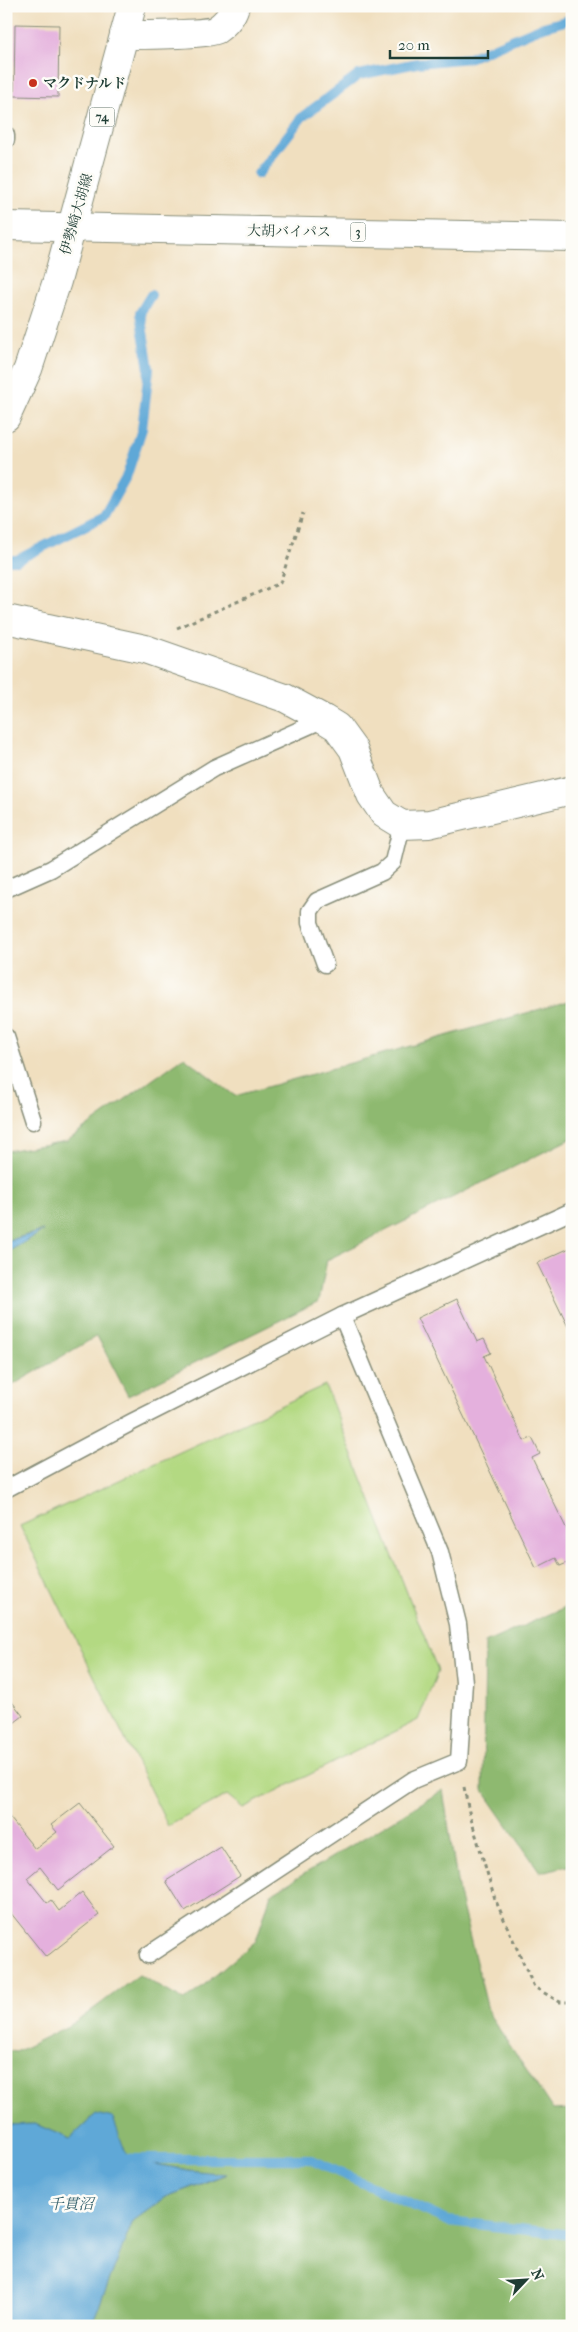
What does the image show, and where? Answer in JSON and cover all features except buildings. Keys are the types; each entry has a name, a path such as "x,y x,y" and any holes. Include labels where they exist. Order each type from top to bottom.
{"main road":[{"name":"伊勢崎大胡線","path":"6,416 36,346 72,227 132,6"},
{"path":"124,35 215,31 233,15 235,6"},
{"name":"大胡バイパス","path":"6,226 572,237"},
{"path":"6,619 145,649 285,698 337,727 353,750 371,795 384,814 402,826 430,824 572,790"}],"lane":[{"path":"6,135 6,140"},
{"path":"6,889 51,868 214,768 324,719"},
{"path":"325,964 310,923 310,911 317,900 382,872 393,862 402,826"},
{"path":"6,1037 33,1121"},
{"path":"6,1490 132,1422 342,1316 572,1211"},
{"path":"148,1956 414,1780 459,1761 464,1682 458,1624 440,1552 342,1316"}],"path":[{"path":"176,628 280,583 303,513"},
{"path":"459,1761 469,1812 495,1899 534,1987 560,2002 572,2002"}],"green space":[{"path":"572,1000 572,1138 327,1260 319,1301 128,1396 97,1336 6,1389 6,1253 41,1231 6,1241 6,1151 67,1141 184,1057 235,1096"},
{"path":"325,1385 438,1671 418,1720 243,1808 227,1795 168,1826 20,1526"},
{"path":"572,1604 572,1865 540,1872 483,1790 485,1643"},
{"path":"443,1790 459,1894 489,2014 553,2110 572,2109 572,2326 91,2326 133,2221 166,2197 225,2175 128,2159 96,2114 70,2139 35,2124 6,2125 6,2050 16,2052 76,2022 139,1975 185,2001 256,1941 271,1894"}],"water":[{"path":"43,1231 6,1253 6,1241"},
{"name":"千貫沼","path":"96,2114 113,2118 128,2159 188,2170 226,2174 166,2197 133,2221 91,2326 6,2326 6,2125 35,2124 70,2139"}],"waterway":[{"path":"258,174 302,117 359,75 417,63 469,58 540,28 572,19"},
{"path":"6,560 17,560 104,516 127,475 142,429 149,369 140,313 151,295"},
{"path":"114,2159 309,2159 448,2221 572,2235"}],"place":[{"name":"マクドナルド","path":"33,83"}]}
